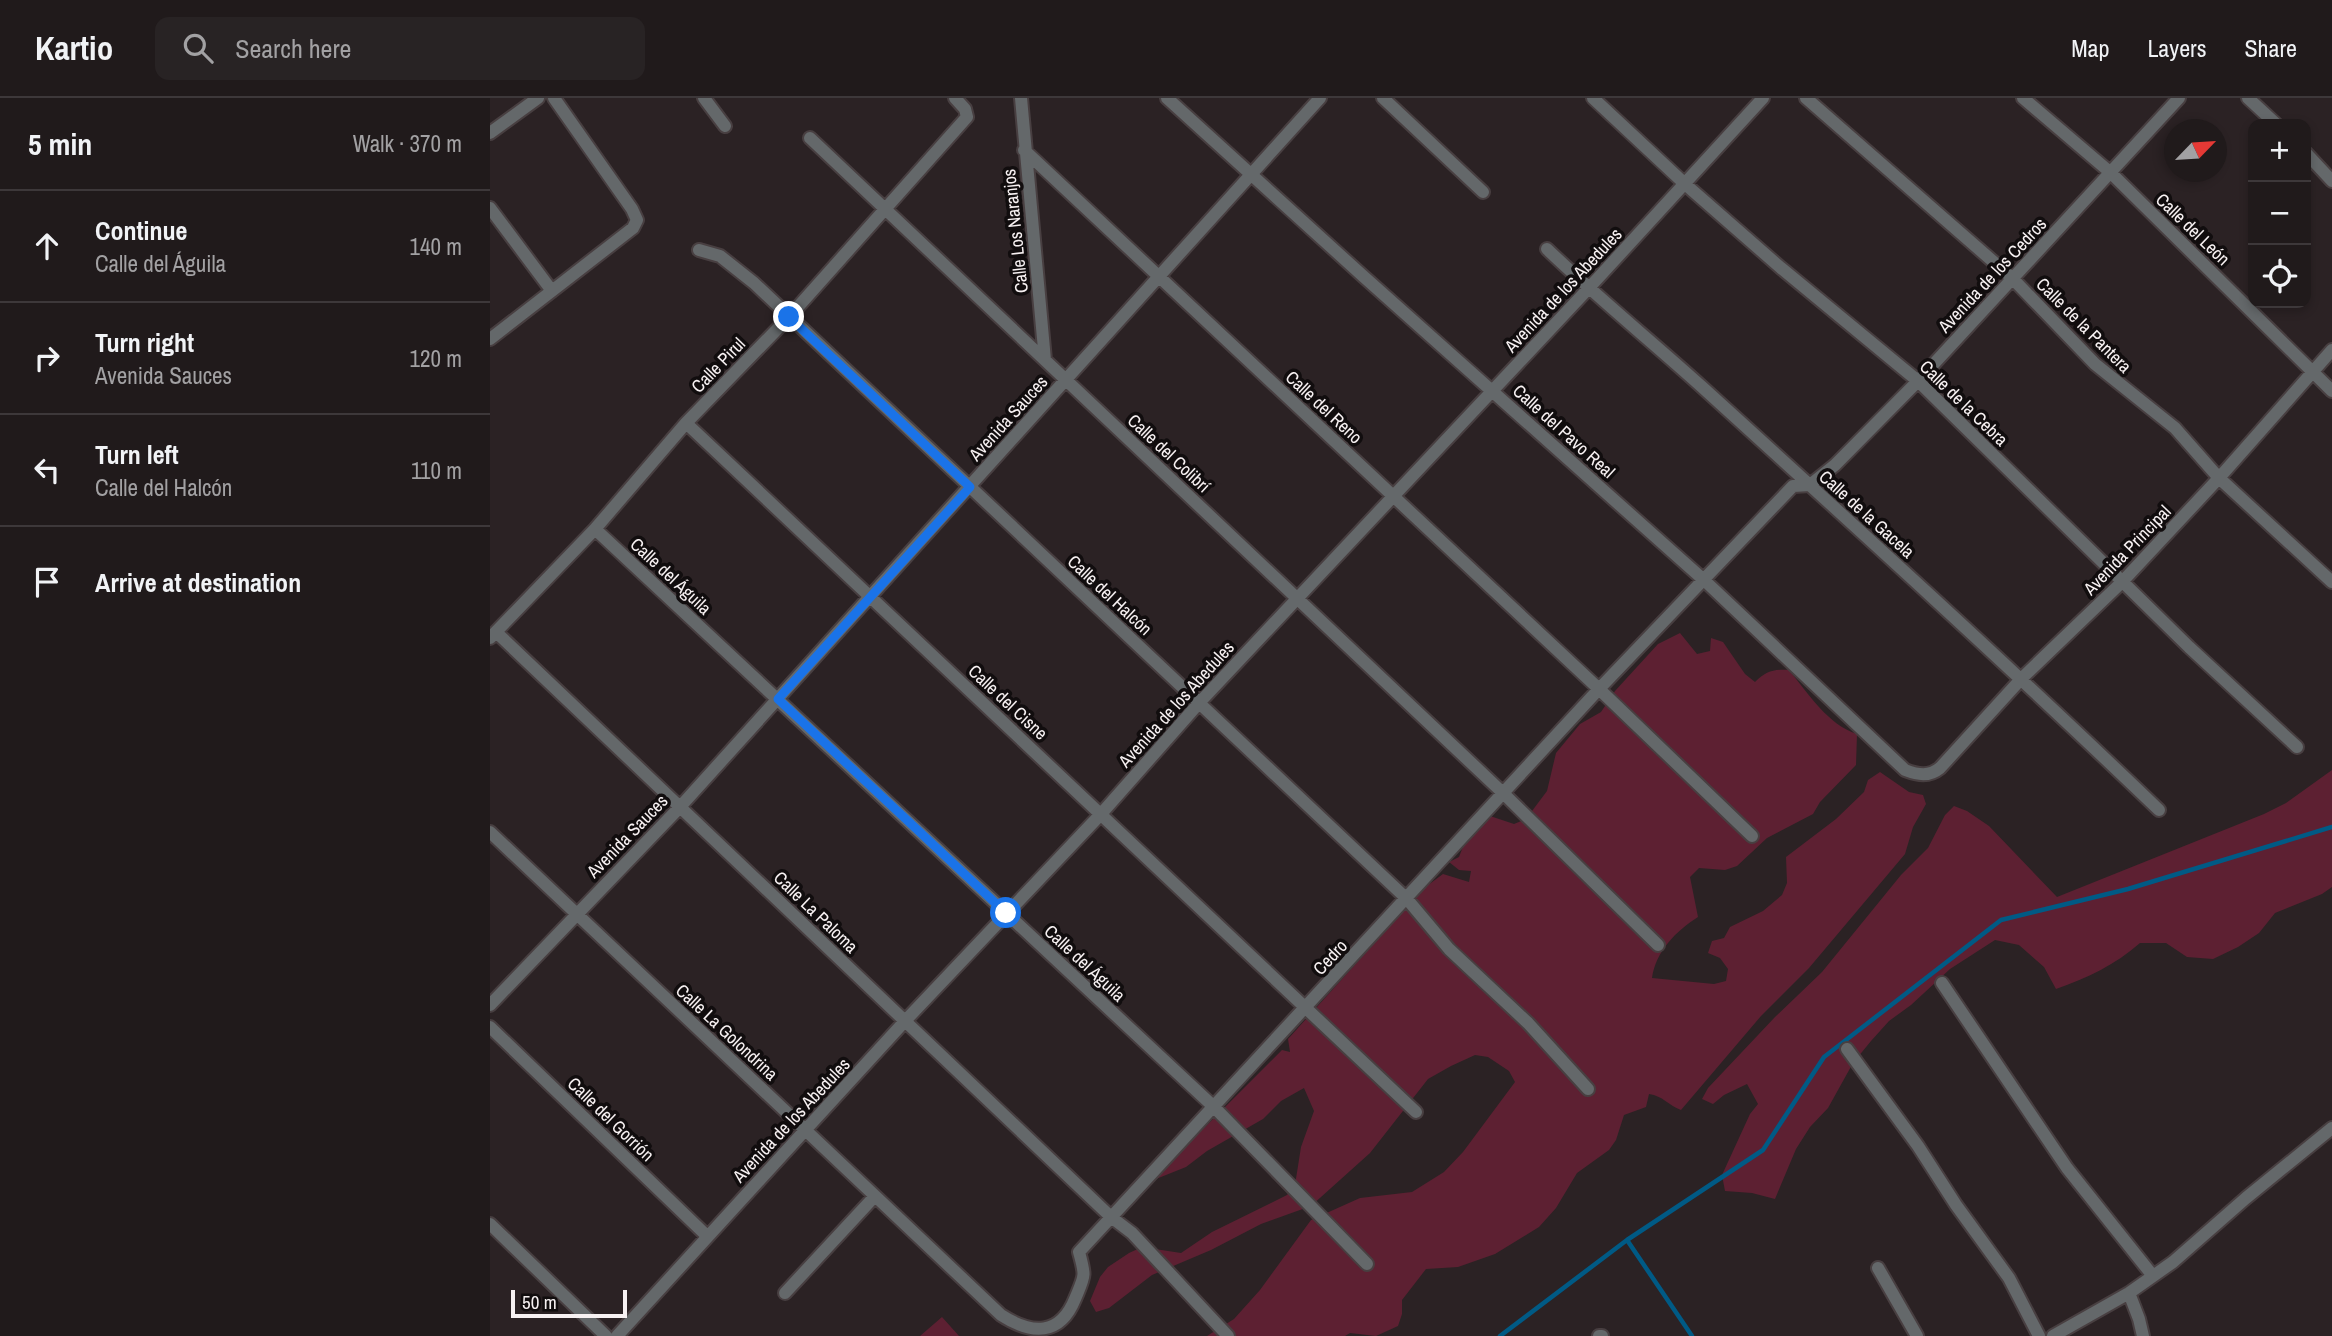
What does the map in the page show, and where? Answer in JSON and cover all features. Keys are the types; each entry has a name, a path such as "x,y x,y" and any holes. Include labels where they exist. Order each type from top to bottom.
{"street":[{"path":"490,133 538,98"},
{"path":"490,339 633,228 637,220 554,98"},
{"path":"704,98 724,126"},
{"name":"Calle Pirul","path":"493,635 595,529 686,423 789,317 968,113 955,98"},
{"name":"Calle Los Naranjos","path":"1021,98 1045,360"},
{"name":"Calle del Pavo Real","path":"1167,98 1705,581 1905,771 1926,775 1934,774 1940,768"},
{"name":"Avenida Sauces","path":"490,1005 680,807 1320,98"},
{"path":"1383,98 1483,192"},
{"name":"Calle de la Cebra","path":"1593,98 1781,268 1918,381 2189,647 2297,747"},
{"name":"Avenida de los Abedules","path":"617,1336 905,1021 1101,814 1199,703 1588,289 1763,98"},
{"name":"Calle de la Pantera","path":"1806,98 2012,278 2102,371 2175,428 2219,478 2332,582"},
{"name":"Calle del León","path":"2023,98 2111,173 2332,391"},
{"name":"Avenida de los Cedros","path":"1705,581 1793,486 1810,485 1835,465 1918,381 2179,98"},
{"path":"2248,98 2271,119"},
{"name":"Calle del Colibrí","path":"810,138 1503,793 1658,945"},
{"name":"Calle del Reno","path":"1024,150 1752,835"},
{"path":"2311,158 2332,181"},
{"path":"490,208 552,291"},
{"name":"Calle de la Gacela","path":"1547,249 1588,289 1670,358 2022,678 2159,810"},
{"name":"Calle del Halcón","path":"699,250 720,256 754,283 1407,899 1449,949 1528,1023 1588,1089"},
{"name":"Avenida Principal","path":"1940,768 2022,678 2122,582 2219,478 2332,350"},
{"name":"Calle del Cisne","path":"686,423 1416,1112"},
{"name":"Calle del Águila","path":"595,529 1214,1107 1367,1264"},
{"name":"Cedro","path":"1001,1315 1017,1325 1049,1334 1069,1314 1085,1273 1079,1252 1599,689 1705,581"},
{"name":"Calle La Paloma","path":"493,635 680,807 1111,1217 1132,1233 1228,1336"},
{"name":"Calle La Golondrina","path":"490,832 1001,1315"},
{"path":"1942,984 2067,1168 2152,1276"},
{"name":"Calle del Gorrión","path":"490,1027 707,1236"},
{"path":"1847,1049 2009,1278 2039,1336"},
{"path":"2053,1336 2129,1293 2152,1276 2332,1128"},
{"path":"785,1293 875,1196"},
{"path":"490,1224 606,1336"},
{"path":"1878,1268 1917,1336"},
{"path":"2129,1293 2143,1336"}],"shaded area":[{"path":"1680,633 1697,654 1710,651 1711,638 1723,642 1745,674 1755,682 1770,672 1789,670 1828,716 1857,734 1856,765 1820,802 1813,814 1767,838 1737,866 1725,870 1699,868 1690,877 1698,917 1668,943 1658,959 1652,978 1714,984 1726,981 1728,969 1720,958 1708,953 1712,941 1724,938 1730,927 1763,911 1782,895 1787,883 1786,857 1836,819 1864,792 1868,780 1880,772 1909,792 1923,795 1926,804 1913,827 1905,854 1809,968 1761,1016 1681,1110 1649,1094 1646,1107 1624,1115 1616,1140 1609,1150 1577,1173 1556,1208 1539,1227 1495,1254 1458,1267 1426,1269 1402,1300 1402,1314 1398,1326 1376,1336 1350,1333 1345,1336 1207,1336 1234,1319 1260,1290 1311,1220 1360,1198 1412,1192 1444,1172 1463,1152 1515,1082 1509,1071 1488,1057 1475,1055 1428,1079 1370,1153 1311,1206 1261,1224 1211,1250 1152,1275 1109,1308 1096,1312 1090,1301 1100,1277 1108,1267 1129,1253 1142,1247 1181,1253 1212,1232 1287,1195 1295,1185 1301,1147 1314,1111 1304,1088 1281,1101 1263,1119 1207,1151 1186,1167 1151,1181 1282,1050 1290,1052 1288,1039 1424,888 1443,874 1469,882 1471,871 1459,870 1449,862 1459,857 1464,844 1490,816 1514,824 1526,819 1547,791 1556,753 1580,724 1601,712 1615,691 1658,644"},
{"path":"2332,770 2332,887 2322,894 2275,913 2259,933 2213,959 2187,957 2166,943 2140,943 2100,970 2056,989 2044,967 2019,945 1995,940 1950,969 1889,1021 1871,1041 1853,1063 1828,1108 1810,1127 1796,1149 1775,1199 1752,1193 1725,1191 1722,1175 1750,1114 1758,1104 1747,1084 1724,1095 1713,1104 1702,1099 1708,1088 1822,972 1901,875 1928,848 1945,815 1954,806 1967,811 1989,826 2057,897 2264,814 2286,803"},
{"path":"942,1317 959,1336 920,1336"}],"waterway":[{"path":"1500,1336 1627,1240 1763,1150 1824,1057 2001,920 2128,889 2332,827"},
{"path":"1627,1240 1692,1336"}],"route":[{"path":"789,317 970,487 778,699 1006,913"}]}
